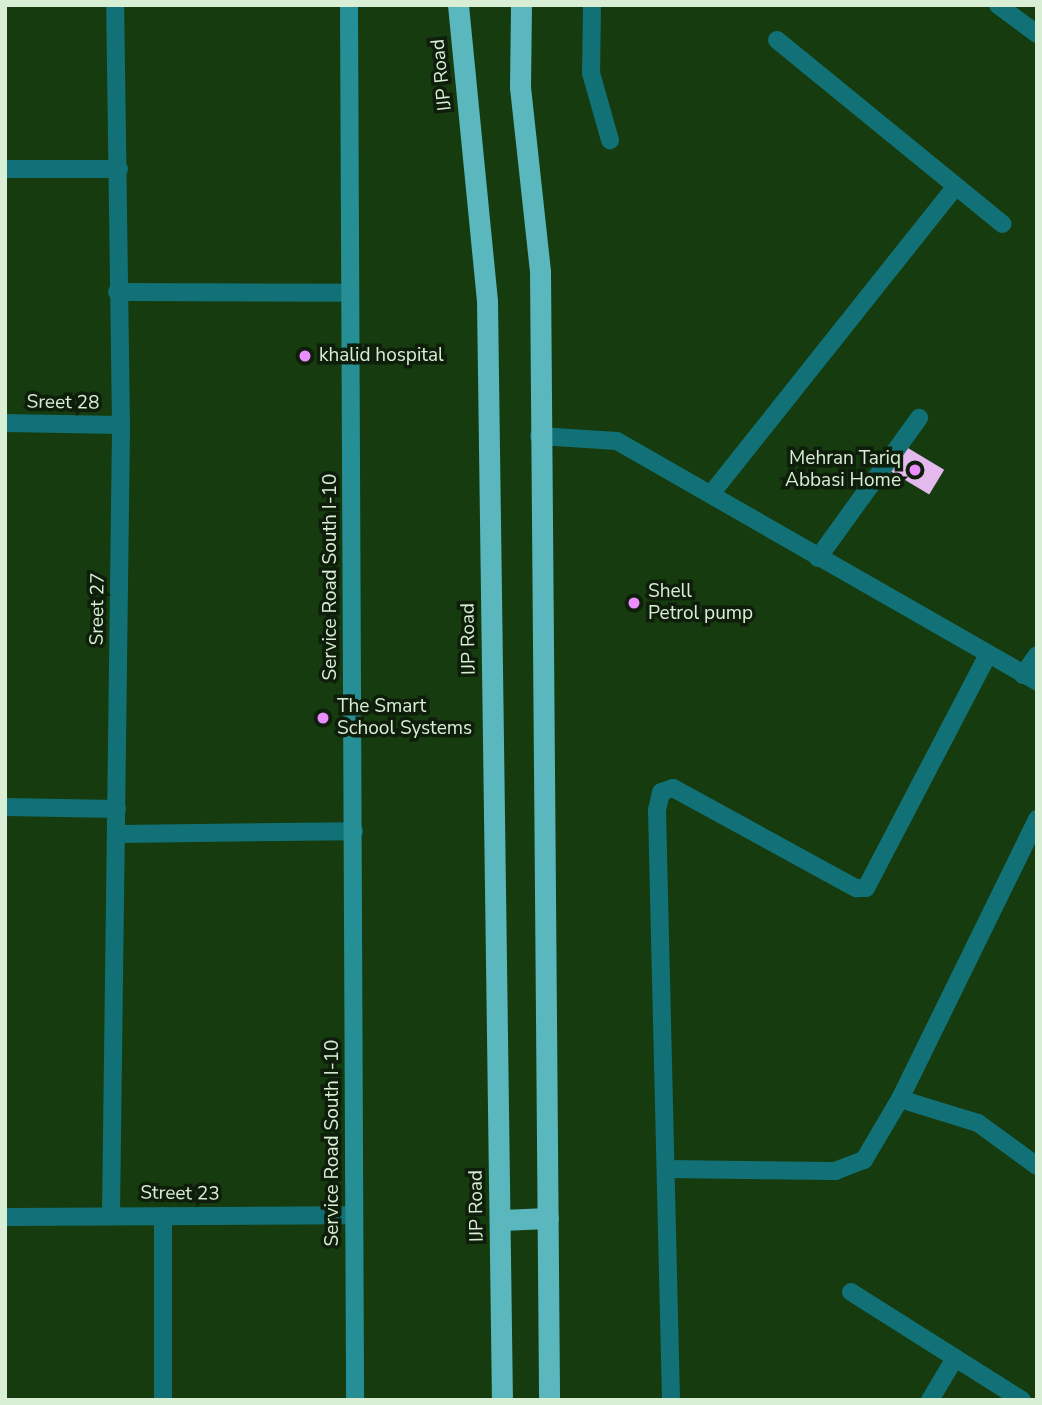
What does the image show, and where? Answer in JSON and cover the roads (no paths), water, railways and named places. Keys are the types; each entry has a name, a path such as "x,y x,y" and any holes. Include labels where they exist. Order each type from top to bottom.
{"highway":[{"name":"IJP Road","path":"458,5 487,302 502,1400"},
{"path":"521,5 520,87 540,271 550,1400"},
{"path":"500,1220 548,1219"}],"main road":[{"name":"Service Road South I-10","path":"349,5 355,1400"}],"street":[{"name":"Sreet 27","path":"111,1214 119,834 117,809 121,425 117,292 119,169 116,5"},
{"path":"592,5 591,73 610,140"},
{"path":"998,5 1037,34"},
{"path":"777,40 954,188 1003,224"},
{"path":"5,169 119,169"},
{"path":"711,494 954,188"},
{"path":"117,292 349,293"},
{"path":"818,558 919,418"},
{"name":"Sreet 28","path":"5,423 121,425"},
{"path":"540,436 617,441 987,657 1030,678 1037,655"},
{"path":"671,1400 657,810 661,792 673,788 856,888 866,888 987,657"},
{"path":"5,807 117,809"},
{"path":"667,1169 835,1171 864,1160 900,1100 1037,819"},
{"path":"119,834 354,831"},
{"path":"900,1100 978,1123 1037,1166"},
{"name":"Street 23","path":"5,1217 111,1214 354,1215"},
{"path":"163,1216 163,1400"},
{"path":"851,1292 1022,1400"},
{"path":"930,1400 955,1358"}],"place":[{"name":"khalid hospital","path":"305,356"},
{"name":"Mehran Tariq Abbasi Home","path":"915,470"},
{"name":"Shell Petrol pump","path":"634,603"},
{"name":"The Smart School Systems","path":"323,718"}]}
